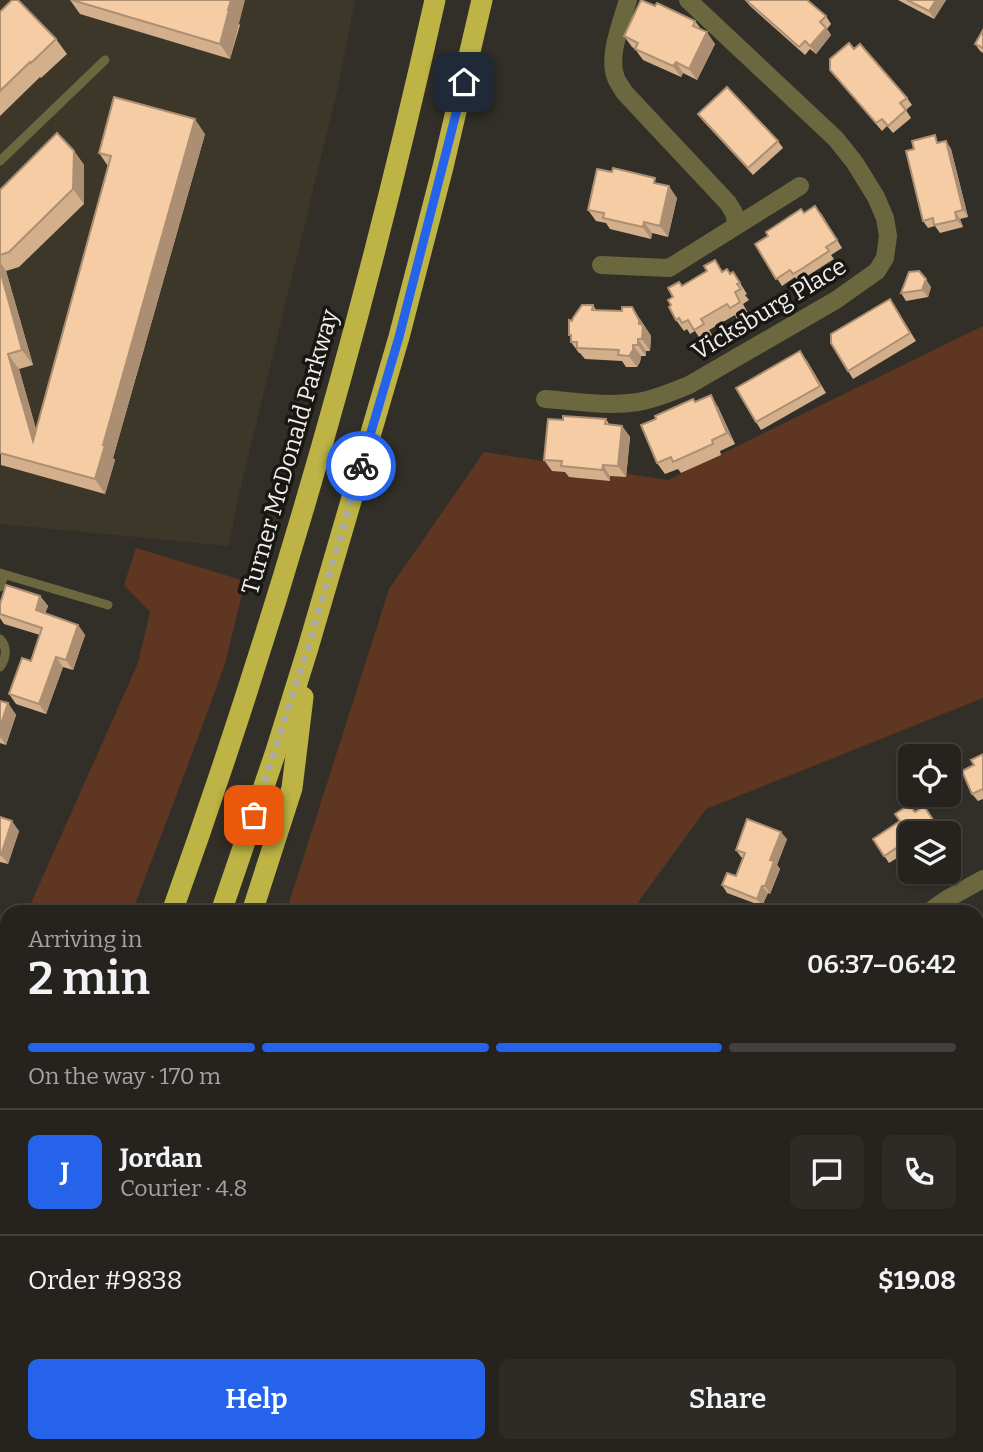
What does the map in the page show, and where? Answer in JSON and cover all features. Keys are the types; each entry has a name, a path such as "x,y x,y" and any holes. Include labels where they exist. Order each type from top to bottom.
{"highway":[{"name":"Turner McDonald Parkway","path":"174,905 239,716 322,444 386,208 435,0"},
{"path":"223,905 308,648 399,337 482,0"},
{"path":"254,905 292,788 308,648"}],"street":[{"path":"628,0 613,53 615,77 624,92 728,203 737,225"},
{"name":"Vicksburg Place","path":"545,400 617,404 664,396 689,385 836,300 877,271 885,258 888,236 886,218 855,163 836,139 688,0"},
{"path":"601,265 669,268 800,186"},
{"path":"939,905 983,879"}],"lane":[{"path":"0,161 105,60"},
{"path":"0,587 2,574 108,605"},
{"path":"0,639 6,651 0,667"}],"shaded area":[{"path":"0,0 355,0 339,83 237,503 229,546 0,524"},
{"path":"983,326 983,698 706,809 636,905 288,905 389,589 484,452 668,480"},
{"path":"136,548 245,581 225,664 135,905 30,905 138,663 150,612 124,585"}],"building":[{"path":"12,0 18,0 56,39 0,91 0,12"},
{"path":"72,0 231,0 220,44"},
{"path":"641,0 655,6 657,3 695,21 693,26 707,32 689,69 676,62 673,66 635,49 638,43 624,36"},
{"path":"746,0 807,0 826,16 820,22 826,28 810,46 805,41 799,47"},
{"path":"907,0 936,0 929,11"},
{"path":"983,30 983,48 975,44"},
{"path":"849,43 854,49 860,44 907,98 900,103 906,110 888,126 882,119 876,123 830,70 830,59"},
{"path":"727,87 778,141 748,168 698,114"},
{"path":"114,97 195,119 95,479 0,453 0,270 22,350 8,354 33,441 111,156 99,153"},
{"path":"57,133 74,151 73,189 9,252 0,255 0,190"},
{"path":"935,135 937,143 946,141 963,210 955,212 957,220 934,225 933,218 923,221 906,151 914,149 912,141"},
{"path":"613,168 655,178 654,183 669,186 660,226 644,222 643,227 603,218 604,213 588,210 597,169 612,172"},
{"path":"815,206 837,240 826,247 829,251 803,268 793,274 790,270 776,279 755,244 768,236 766,232 801,209 804,213"},
{"path":"715,260 722,272 727,269 730,274 733,272 740,283 737,284 741,289 735,292 740,302 730,308 727,304 701,319 704,324 694,330 688,320 682,323 679,318 676,320 669,307 671,305 668,300 673,297 668,288 679,282 682,286 707,271 704,266"},
{"path":"919,271 926,279 922,290 901,293 909,272"},
{"path":"890,299 910,333 848,371 831,343 831,334"},
{"path":"582,305 593,305 592,310 622,311 622,307 632,307 639,324 643,325 642,339 638,339 638,345 633,345 629,356 618,355 619,350 577,348 577,342 571,342 569,320 572,321"},
{"path":"800,351 820,386 756,422 736,388"},
{"path":"711,395 727,433 712,440 713,444 673,462 671,457 657,463 641,425 693,399 695,402"},
{"path":"563,416 606,419 605,424 622,426 618,466 603,465 602,470 561,466 562,461 544,460 548,419 563,420"},
{"path":"6,585 40,596 36,610 78,625 66,660 56,657 39,704 9,694 22,658 31,661 42,628 0,614"},
{"path":"0,701 8,703 0,727"},
{"path":"983,754 983,789 972,794 962,771 974,765 971,760"},
{"path":"906,807 911,807 915,812 925,807 934,821 900,821 895,814"},
{"path":"0,817 12,821 1,855 0,854"},
{"path":"747,819 781,832 770,860 774,861 757,899 722,885 727,873 736,876 745,853 736,850"},
{"path":"898,822 898,847 884,856 873,839"}],"way so far":[{"path":"254,815 308,648 361,466"}],"route":[{"path":"361,466 399,337 464,82"}]}
